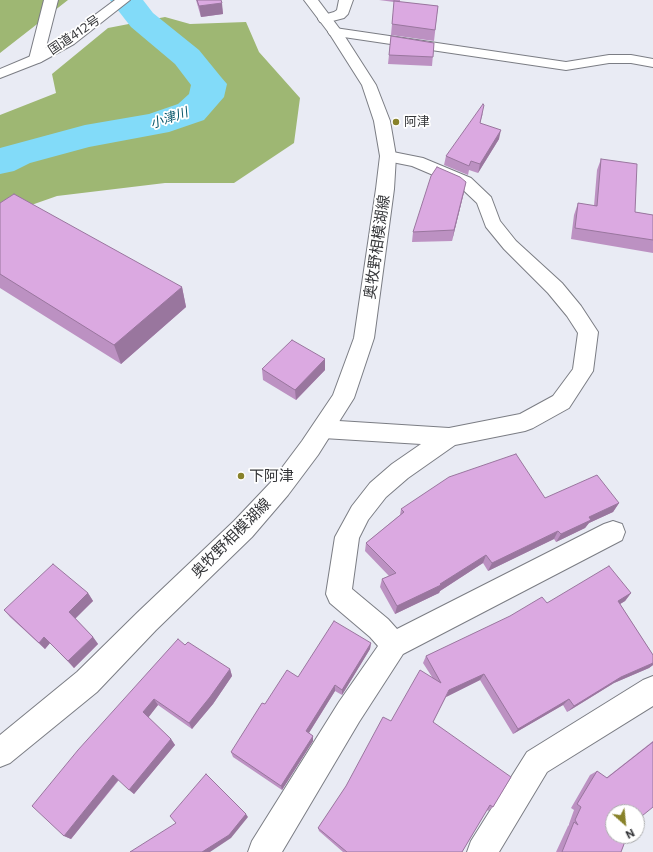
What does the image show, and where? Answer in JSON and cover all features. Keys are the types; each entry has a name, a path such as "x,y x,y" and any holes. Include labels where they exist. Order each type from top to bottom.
{"main road":[{"path":"36,59 51,0"},
{"name":"国道412号","path":"0,74 36,59 69,41 123,0"},
{"name":"奥牧野相模湖線","path":"0,753 87,682 147,621 243,529 280,488 323,430 343,398 364,338 385,189 388,156 382,121 369,85 311,0"},
{"path":"346,0 343,11 330,26 566,66 609,60 631,60 653,63"},
{"path":"323,430 449,437 524,422 561,402 583,371 588,332 574,311 555,288 510,245 492,223 485,201 466,182 417,162 388,156"},
{"path":"394,645 379,628 339,594 348,537 360,513 378,490 400,471 449,437"},
{"path":"273,848 349,712 394,645 613,532"},
{"path":"482,852 537,762 653,690"}],"green space":[{"path":"0,0 68,0 0,53"},
{"path":"165,17 190,24 246,22 259,52 300,98 294,143 234,183 165,183 57,196 0,216 0,115 56,93 52,74 108,28"}],"building":[{"path":"197,0 221,0 222,3 199,6"},
{"path":"394,1 438,6 435,30 392,24"},
{"path":"391,36 434,43 433,57 389,55"},
{"path":"483,104 480,123 501,130 480,164 471,161 469,166 446,156"},
{"path":"601,159 637,164 635,212 653,215 653,240 575,228 578,203 597,206"},
{"path":"437,167 460,177 466,182 454,230 413,232 431,176"},
{"path":"14,194 182,287 114,345 0,274 0,203"},
{"path":"292,340 325,359 295,390 262,369"},
{"path":"516,454 545,498 597,475 619,503 589,517 591,520 561,534 558,531 492,563 486,555 440,584 441,585 397,606 382,579 396,573 366,543 404,512 401,509 449,477"},
{"path":"53,564 88,593 69,612 93,637 68,661 44,637 39,643 4,610"},
{"path":"609,566 631,593 618,601 653,655 653,663 621,677 574,706 569,699 518,729 484,674 449,690 433,722 511,777 493,807 490,805 462,852 347,852 318,828 346,786 383,717 391,721 420,670 441,683 426,656 510,616 542,597 547,603"},
{"path":"334,621 371,643 342,690 335,685 306,731 313,736 281,786 231,752 262,703 265,704 287,670 298,677"},
{"path":"178,639 185,645 188,642 230,669 189,723 154,699 143,712 171,739 129,790 113,775 64,836 32,806 78,750"},
{"path":"653,742 653,807 645,814 645,804 605,804 605,844 624,844 621,852 562,852 574,822 578,825 575,820 581,807 577,804 597,771 607,778"},
{"path":"206,774 246,814 229,835 202,852 130,852 176,823 170,816"}],"waterway":[{"name":"小津川","path":"0,162 16,155 85,136 156,124 191,112 206,97 209,84 187,57 142,20 126,0"}],"place":[{"name":"阿津","path":"396,122"},
{"name":"下阿津","path":"241,476"}]}
